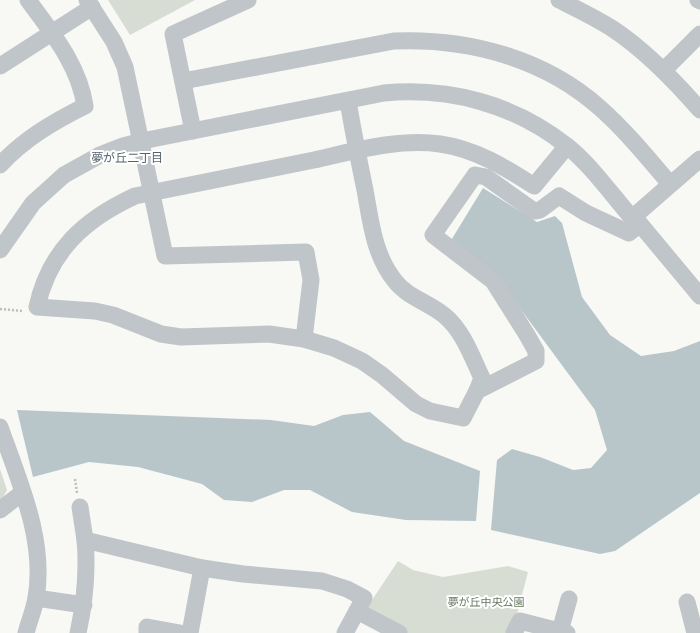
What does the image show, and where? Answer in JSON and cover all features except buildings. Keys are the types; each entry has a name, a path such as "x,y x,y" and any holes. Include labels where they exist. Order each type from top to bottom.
{"street":[{"path":"0,165 25,142 46,127 85,106 83,94 70,60 28,0"},
{"path":"193,131 173,34 248,0"},
{"path":"559,0 613,29 664,70 700,109"},
{"path":"0,66 38,40 52,33 89,4 114,42 125,67 142,141 165,256 306,252 311,280 304,339"},
{"path":"664,70 700,34"},
{"path":"183,81 394,41 424,40 474,46 511,57 531,65 582,94 614,120 670,184"},
{"path":"0,250 33,203 64,175 100,155 123,146 384,93 425,91 464,97 490,104 516,114 567,146 583,161 699,294"},
{"path":"348,101 357,151 375,244 384,266 400,287 445,316 452,323 462,336 482,378 463,418 430,411 416,404 382,375 362,362 334,348 304,339 269,334 181,336 161,334 113,315 95,311 37,307 40,293 52,265 78,231 106,210 135,196 152,192 357,151 395,144 439,144 469,150 503,165 534,186 567,146"},
{"path":"477,391 536,361 536,351 493,281 433,235 476,174 486,177 534,211 540,210 559,196 586,213 629,233 636,221 670,184 700,159"},
{"path":"0,427 30,518 36,547 38,572 36,598 26,633"},
{"path":"0,510 22,493"},
{"path":"78,633 84,605 87,573 85,540 80,507"},
{"path":"85,540 202,568 243,574 322,581 347,589 364,598 345,633"},
{"path":"190,633 202,568"},
{"path":"36,598 84,605"},
{"path":"514,633 520,621 564,632 570,599"},
{"path":"687,602 695,633"},
{"path":"357,611 399,633"},
{"path":"147,633 148,627 180,633"}],"path":[{"path":"0,309 28,311 37,307"}],"green space":[{"path":"108,0 195,0 130,35"},
{"path":"0,469 7,490 0,501"},
{"name":"夢が丘中央公園","path":"398,561 413,570 443,577 508,566 528,572 517,614 507,633 407,633 366,609"}],"shaded area":[{"path":"483,188 537,222 555,216 562,223 582,297 610,335 641,356 674,351 700,341 700,493 615,551 600,554 491,530 497,460 512,449 540,457 573,470 591,468 607,450 595,410 494,273 450,242"},
{"path":"17,410 271,420 314,426 343,415 370,412 404,441 480,471 476,521 406,520 352,512 310,490 284,490 252,502 224,500 202,484 138,467 89,462 33,477"}],"district":[{"name":"夢が丘二丁目","path":"127,158"}]}
